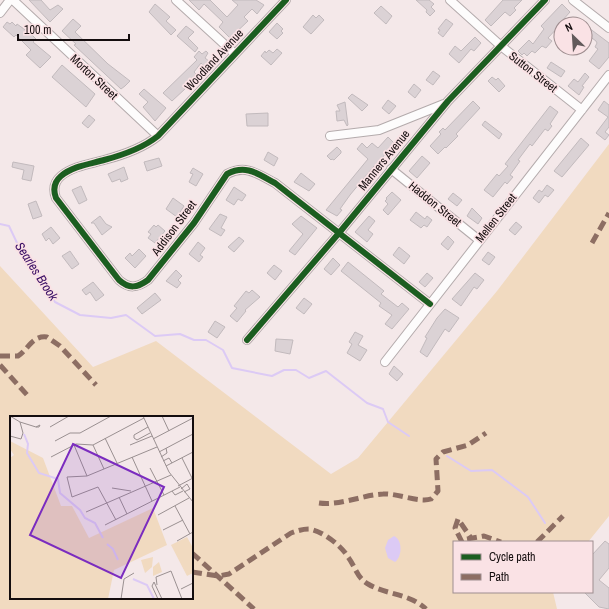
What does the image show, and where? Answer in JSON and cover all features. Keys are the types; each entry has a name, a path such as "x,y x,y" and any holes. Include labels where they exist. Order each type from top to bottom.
{"street":[{"path":"0,13 12,0"},
{"name":"Morton Street","path":"12,0 158,136"},
{"path":"176,0 235,54"},
{"name":"Woodland Avenue","path":"158,136 286,0"},
{"name":"Sutton Street","path":"450,0 501,46 582,110"},
{"name":"Manners Avenue","path":"247,340 339,233 448,101 545,0"},
{"path":"573,0 609,28"},
{"name":"Mellen Street","path":"385,362 609,75"},
{"path":"330,136 379,130 428,112 448,101"},
{"name":"Addison Street","path":"158,136 129,151 71,170 61,176 55,183 54,192 58,202 125,285 134,287 141,285 148,280 194,223 220,182 227,174 236,170 246,169 254,171 275,183 430,304"},
{"name":"Haddon Street","path":"391,169 479,240"}],"shaded area":[{"path":"609,144 609,516 589,541 453,541 453,593 553,593 557,609 0,609 0,266 93,367 156,341 331,474 358,458 497,291"},
{"path":"394,536 399,541 400,545 400,553 395,562 388,558 385,548 388,540"}],"building":[{"path":"29,0 41,0 50,10 58,5 63,9 50,22"},
{"path":"189,0 210,0 227,17 238,5 232,0 256,0 264,5 257,14 252,9 244,17 248,21 230,38 219,27 223,22 204,4 199,10"},
{"path":"416,0 429,0 434,4 431,7 435,11 430,16 426,12 427,10"},
{"path":"503,0 522,0 514,8 516,10 510,16 505,12 491,26 485,20"},
{"path":"155,4 170,17 166,21 176,30 171,35 149,12"},
{"path":"562,4 570,12 566,16 553,16 553,32 548,38 552,41 546,48 542,46 535,53 532,51 527,56 524,53 522,55 518,51 529,40 533,44 544,29 541,26"},
{"path":"381,6 392,16 386,24 374,13"},
{"path":"313,15 316,18 319,15 324,20 311,34 303,27"},
{"path":"73,19 81,26 75,32 108,64 130,81 121,89 74,45 76,44 62,31"},
{"path":"446,19 453,24 443,37 438,33 440,30 438,29"},
{"path":"7,22 10,24 12,22 16,26 17,24 31,34 36,39 33,42 51,57 40,68 26,55 31,50 16,35 14,37 3,27"},
{"path":"277,23 283,29 281,31 283,33 277,39 269,32"},
{"path":"186,26 194,32 188,38 198,48 195,52 177,36"},
{"path":"593,31 609,43 609,57 599,69 589,61 598,49 595,47 597,43 593,39"},
{"path":"475,37 481,43 474,51 471,49 459,63 449,54 455,46 461,51"},
{"path":"277,49 282,53 271,65 261,56 265,51 266,53 269,50 273,53"},
{"path":"199,51 202,54 206,51 208,53 205,58 210,62 205,67 201,63 194,72 197,75 172,101 163,93 197,60 194,57"},
{"path":"551,62 565,71 561,77 547,68"},
{"path":"62,65 95,94 86,107 52,77"},
{"path":"433,71 440,76 433,85 426,80"},
{"path":"585,73 589,77 582,86 584,87 579,95 568,86 574,79 578,82"},
{"path":"492,77 496,80 498,78 505,86 499,92 488,81"},
{"path":"414,84 421,90 415,98 408,92"},
{"path":"144,89 166,108 155,121 143,107 148,102 139,94"},
{"path":"352,94 368,105 362,111 348,98"},
{"path":"388,100 396,106 389,114 382,108"},
{"path":"473,101 480,108 456,134 458,136 438,154 430,146 441,134 439,132 443,128 445,130"},
{"path":"604,101 609,105 609,127 605,132 609,135 605,140 596,133 608,117 598,110"},
{"path":"345,102 347,126 344,120 337,121 336,111 340,111 337,105"},
{"path":"550,106 558,112 550,124 552,126 548,131 545,129 532,146 530,144 518,160 520,161 510,175 513,177 507,184 505,182 493,197 484,190 497,174 499,176 508,166 505,164"},
{"path":"268,113 268,126 247,126 246,114"},
{"path":"89,115 95,120 88,128 82,123"},
{"path":"485,121 502,134 499,139 482,125"},
{"path":"388,137 395,144 379,161 381,163 376,168 374,166 350,195 337,216 326,210 368,159 357,149 362,143 367,148 372,143 378,148"},
{"path":"581,138 589,145 562,177 554,171"},
{"path":"337,147 341,153 334,160 331,160 327,156"},
{"path":"268,152 278,158 274,166 264,160"},
{"path":"422,156 430,163 417,178 409,171"},
{"path":"159,158 162,166 147,171 144,162"},
{"path":"13,162 34,166 31,181 22,179 24,170 12,167"},
{"path":"124,167 128,179 121,182 120,179 112,182 108,174"},
{"path":"193,168 203,174 196,186 189,182 193,174 190,173"},
{"path":"301,173 315,184 309,191 294,182"},
{"path":"547,185 554,190 548,197 545,195 539,203 533,198 539,190 542,192"},
{"path":"81,186 87,200 79,204 72,190"},
{"path":"234,187 246,195 242,201 238,199 234,205 226,200"},
{"path":"392,192 401,200 388,215 383,210 388,204 385,201 387,199 386,198"},
{"path":"453,193 462,200 457,206 448,199"},
{"path":"173,198 184,206 177,217 166,209"},
{"path":"36,201 42,216 33,219 28,204"},
{"path":"472,208 482,218 478,224 467,216"},
{"path":"416,212 425,219 427,216 432,220 427,227 424,225 421,228 410,220"},
{"path":"220,214 227,217 221,228 225,230 221,236 209,229"},
{"path":"100,216 106,224 112,227 102,235 94,223 91,223"},
{"path":"301,216 317,228 295,255 289,251 303,234 292,224"},
{"path":"369,216 375,221 368,230 373,234 367,242 355,232"},
{"path":"516,222 522,227 515,235 509,230"},
{"path":"154,225 156,227 158,225 165,231 155,243 148,238 151,234 148,232"},
{"path":"51,227 60,238 53,244 49,238 46,241 42,234"},
{"path":"448,236 454,242 448,250 441,244"},
{"path":"239,237 244,241 234,252 228,247"},
{"path":"198,242 205,248 200,255 203,257 199,262 189,254"},
{"path":"399,247 410,256 404,264 393,255"},
{"path":"139,249 146,256 135,268 125,258 130,253 132,256"},
{"path":"70,251 79,264 72,269 62,256"},
{"path":"488,252 495,257 489,265 482,260"},
{"path":"333,258 340,265 331,275 324,269"},
{"path":"348,262 384,291 381,294 398,307 402,303 409,309 392,329 385,324 392,315 379,306 381,303 341,271"},
{"path":"274,265 282,271 275,280 267,273"},
{"path":"176,270 182,276 178,280 181,283 177,288 166,281"},
{"path":"427,273 433,278 425,287 419,282"},
{"path":"475,273 484,280 477,289 474,287 461,306 452,299"},
{"path":"93,282 104,295 96,301 90,292 86,295 82,290"},
{"path":"252,290 260,297 245,310 246,311 237,322 230,316 237,308 234,306 246,291 249,293"},
{"path":"155,293 161,300 142,314 137,308"},
{"path":"304,298 312,304 304,314 296,308"},
{"path":"445,309 459,318 449,332 445,329 427,357 420,352 427,338 425,337 437,318"},
{"path":"215,321 225,327 217,338 208,332"},
{"path":"355,332 363,336 358,345 367,350 360,361 347,353 352,344 349,342"},
{"path":"276,339 293,340 290,354 275,351"},
{"path":"394,366 403,374 397,381 389,374"},
{"path":"605,541 609,544 609,568 599,580 609,588 609,609 599,607 585,593 593,593 593,554"}],"waterway":[{"name":"Searles Brook","path":"0,224 9,226 18,245 55,302 80,315 111,318 126,315 155,336 180,334 194,340 206,340 223,350 232,368 272,376 284,370 296,370 309,378 326,371 367,403 383,409 388,422 409,436"},
{"name":"Searles Brook","path":"447,456 471,471 492,470 528,497 545,523"}],"marked path":[{"path":"592,243 609,213"},
{"path":"0,356 18,356 38,338 47,337 60,346 96,385"},
{"path":"0,365 28,396"},
{"path":"319,503 327,504 343,502 383,494 420,500 431,499 438,491 436,459 443,452 468,445 486,433"},
{"path":"538,541 563,516"},
{"path":"462,541 455,528 458,519 471,538"},
{"path":"193,572 218,576 229,574 291,533 309,529 320,533 336,543 345,552 361,579 368,584 375,588 412,600 426,609"},
{"path":"467,539 484,536 498,541"},
{"path":"193,554 254,609"}],"cycle path":[{"path":"286,0 158,136 132,151 82,166 61,176 54,189 56,198 119,280 126,285 137,286 148,280 194,223 227,174 240,170 252,171 275,183 430,304"},
{"path":"247,340 339,233 448,101 545,0"}]}
